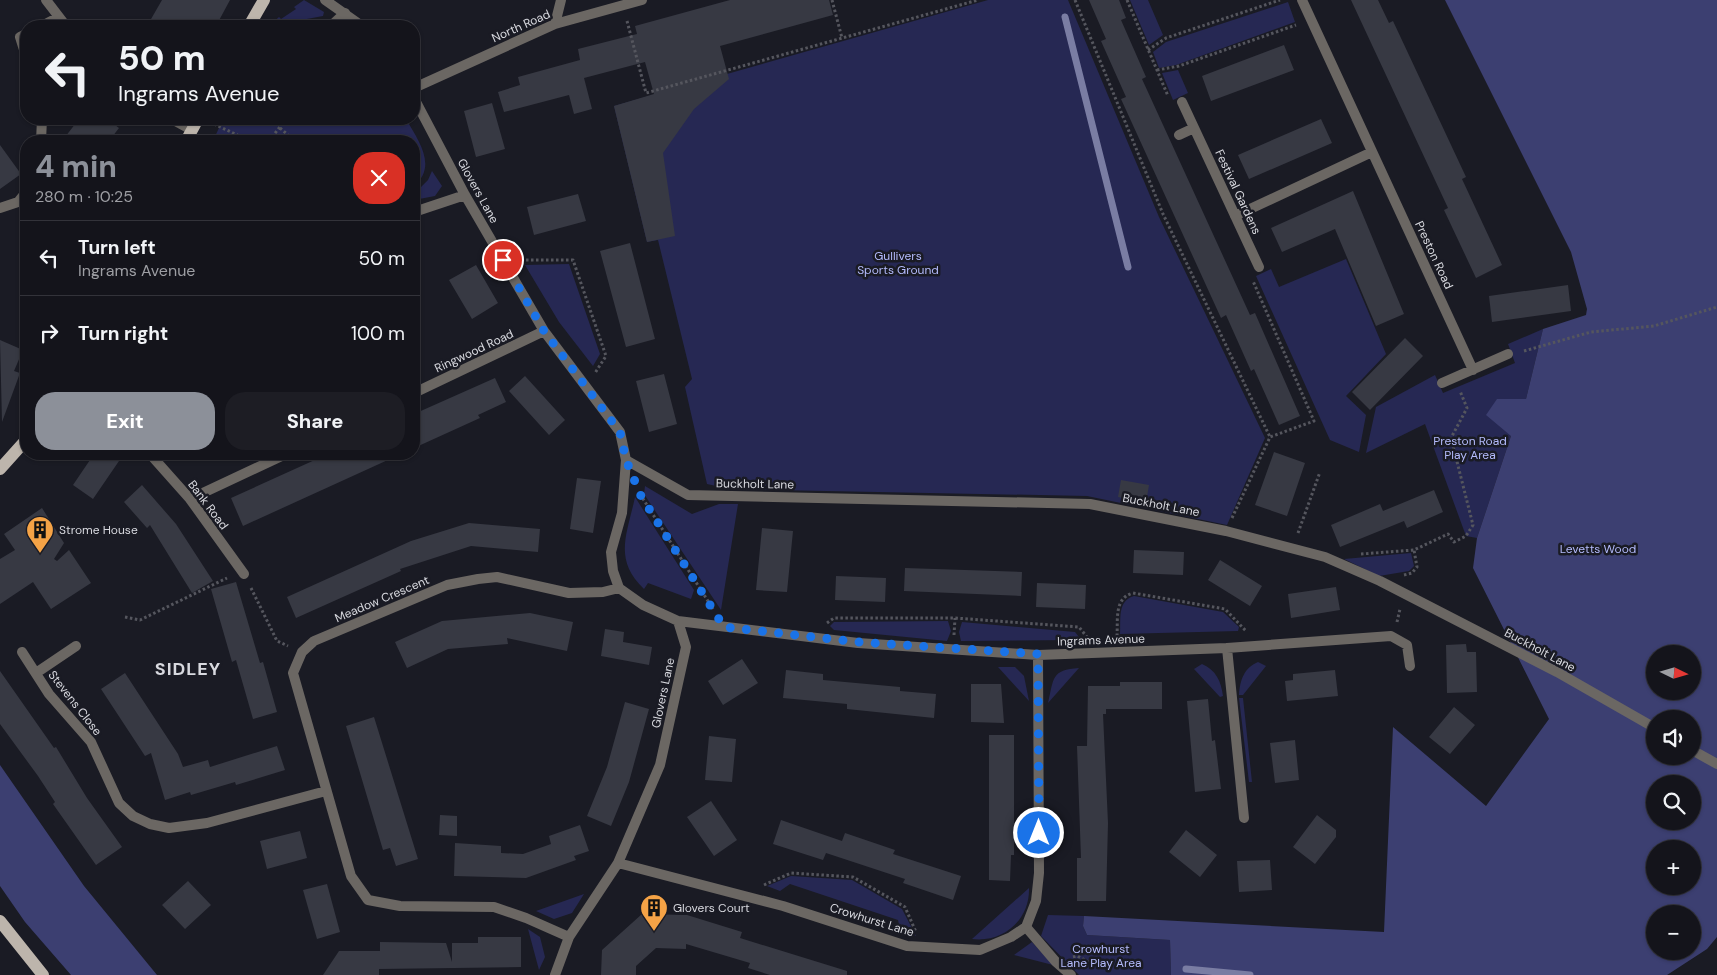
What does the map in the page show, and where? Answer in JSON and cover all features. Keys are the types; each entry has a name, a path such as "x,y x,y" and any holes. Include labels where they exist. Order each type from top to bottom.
{"main road":[{"path":"252,20 264,0"},
{"path":"0,469 20,447"},
{"path":"0,920 43,975"}],"street":[{"path":"46,0 61,20"},
{"path":"325,0 354,20"},
{"path":"555,24 561,0"},
{"name":"North Road","path":"420,85 555,24 642,0"},
{"name":"Preston Road","path":"1302,0 1473,370"},
{"path":"337,20 345,13"},
{"path":"53,20 59,17"},
{"name":"Festival Gardens","path":"1182,102 1259,267"},
{"name":"Glovers Lane","path":"420,109 465,195 544,331 620,432 626,460 622,513 611,552 613,571 619,588"},
{"path":"1179,135 1194,128"},
{"path":"1235,216 1372,152"},
{"path":"420,210 465,195"},
{"path":"0,208 18,202 20,200"},
{"name":"Ringwood Road","path":"420,390 544,331"},
{"path":"1442,383 1508,354"},
{"name":"Bank Road","path":"155,460 190,499 244,574"},
{"path":"190,499 273,460"},
{"name":"Buckholt Lane","path":"626,460 688,495 1090,504 1226,530 1325,557 1380,581 1557,672 1646,723"},
{"name":"Meadow Crescent","path":"302,652 314,641 447,585 498,577 569,593 603,592 619,588"},
{"path":"619,588 644,605 678,621"},
{"name":"Glovers Lane","path":"555,975 569,937 618,863 660,765 686,647 678,621"},
{"name":"Ingrams Avenue","path":"678,621 858,642 1038,654 1227,648 1391,636"},
{"path":"1391,636 1407,645 1410,666"},
{"name":"Stevens Close","path":"36,673 76,646"},
{"path":"1227,648 1244,818"},
{"name":"Stevens Close","path":"22,652 50,694 91,742 119,803 133,816 150,824 169,828 207,823 326,791"},
{"path":"302,652 294,673 351,876 368,900 400,906 494,908 526,918 569,937"},
{"path":"1038,654 1039,873 1036,901 1026,927 1056,962 1071,975"},
{"path":"1701,755 1717,764"},
{"name":"Crowhurst Lane","path":"618,863 783,906 907,946 980,950 1011,937 1026,927"}],"path":[{"path":"832,0 842,38"},
{"path":"623,6 646,93 978,0"},
{"path":"1074,0 1163,214 1270,437"},
{"path":"1127,0 1172,106 1182,102"},
{"path":"1148,50 1166,38 1280,0"},
{"path":"1156,70 1179,66 1311,20"},
{"path":"274,135 282,125"},
{"path":"219,127 237,135"},
{"path":"280,128 288,135"},
{"path":"503,260 573,260 606,356 586,387"},
{"path":"1226,530 1270,437 1314,421 1249,272 1259,267"},
{"path":"1508,354 1538,348 1591,332 1654,326 1717,307"},
{"path":"1355,555 1414,550 1448,534 1454,542 1466,536 1474,524 1451,438 1467,408 1455,378"},
{"path":"1292,548 1320,472"},
{"path":"637,487 724,627"},
{"path":"1380,581 1412,573 1417,567 1414,550"},
{"path":"125,617 140,620 231,576 244,574 277,641 302,652"},
{"path":"1391,636 1400,617 1401,591"},
{"path":"1116,652 1119,602 1125,595 1134,592 1225,609 1246,629 1247,646"},
{"path":"808,636 834,618 955,618 1079,627 1100,652"},
{"path":"741,895 791,873 853,876 905,907 924,947"}],"green space":[{"path":"304,0 324,12 323,16 301,20 276,20 279,17 281,19 296,9 294,7"},
{"name":"Gullivers Sports Ground","path":"988,0 1068,0 1159,217 1265,438 1227,525 1087,496 730,489 707,484 685,387 692,379 658,240 647,242 614,106"},
{"path":"1130,0 1148,0 1163,35 1149,45"},
{"name":"Levetts Wood","path":"1445,0 1717,0 1717,937 1701,953 1701,905 1646,905 1646,960 1690,960 1667,975 1171,975 1170,940 1087,935 1083,926 1084,916 1384,932 1393,727 1486,806 1549,719 1473,568 1477,538 1511,436 1486,415 1497,399 1526,399 1543,329 1586,315 1587,309 1571,252"},
{"path":"1288,2 1295,22 1176,65 1159,68 1153,52 1166,42"},
{"path":"1178,70 1188,93 1173,100 1162,73"},
{"path":"220,125 410,125 415,135 216,135"},
{"path":"420,144 425,162 425,170 420,179"},
{"path":"432,171 442,186 435,196 420,199 420,188 428,180"},
{"path":"1346,259 1386,354 1346,396 1366,415 1359,452 1330,440 1256,276 1271,269 1279,287"},
{"path":"569,264 600,354 593,366 559,322 525,265"},
{"name":"Preston Road Play Area","path":"1543,329 1526,399 1497,399 1511,436 1477,538 1466,536 1425,424 1366,453 1376,407 1435,375 1443,393 1515,363 1508,344"},
{"path":"645,486 692,514 719,504 738,504 721,610 644,494"},
{"path":"635,497 694,590 691,599 648,583 644,589 634,578 625,557 625,546"},
{"path":"1411,553 1414,566 1409,571 1379,576 1344,559"},
{"path":"1134,596 1223,612 1239,627 1238,631 1120,634 1122,606 1129,598"},
{"path":"948,621 951,631 947,641 834,630 830,626 834,622"},
{"path":"962,622 1075,632 1079,637 1075,640 961,641 959,632"},
{"path":"1258,662 1266,666 1243,695 1239,695 1240,684 1246,671"},
{"path":"1202,664 1211,669 1217,677 1223,696 1220,697 1194,669"},
{"path":"998,667 1015,667 1024,676 1029,701"},
{"path":"1079,668 1048,703 1053,681 1058,673"},
{"path":"1239,698 1243,698 1252,782 1249,782"},
{"path":"0,765 84,886 157,975 71,975 25,922 0,886"},
{"path":"791,876 852,880 902,909 916,936 900,929 898,920 790,884 780,891 767,886"},
{"path":"1029,888 1025,910 1012,927 994,937 972,939"},
{"path":"584,894 572,913 554,919 536,911"},
{"name":"Crowhurst Lane Play Area","path":"1048,915 1084,916 1083,926 1087,935 1170,940 1171,975 1079,975 1041,936"},
{"path":"528,929 540,937 545,957 539,970"},
{"path":"1032,942 1053,965 1014,955"}],"building":[{"path":"162,0 230,0 219,20 150,20"},
{"path":"730,0 829,0 833,15 720,46 729,79 694,109 663,153 675,236 647,242 614,106 654,94 645,62 584,78 592,109 574,114 569,95 504,112 498,92 520,85 518,77 580,60 578,49 637,34 635,26"},
{"path":"1089,0 1119,0 1126,18 1121,20 1146,77 1142,79 1250,315 1255,313 1300,416 1279,425 1254,369 1251,371 1226,315 1221,318 1121,99 1126,97 1101,41 1106,39"},
{"path":"1351,0 1378,0 1389,23 1393,21 1466,177 1462,179 1502,265 1476,278 1444,210 1448,208"},
{"path":"1284,45 1294,70 1211,101 1202,76"},
{"path":"492,103 505,149 476,157 464,111"},
{"path":"1321,119 1332,143 1249,179 1238,155"},
{"path":"74,125 115,125 119,128 114,135 67,135"},
{"path":"0,145 20,175 0,189"},
{"path":"1353,191 1404,314 1376,326 1335,229 1282,252 1271,228"},
{"path":"578,194 586,221 534,235 527,207"},
{"path":"630,243 655,339 626,347 600,251"},
{"path":"476,265 498,303 472,319 449,280"},
{"path":"1568,285 1571,311 1492,322 1489,296"},
{"path":"1405,338 1423,356 1370,410 1352,392"},
{"path":"0,340 20,349 20,357 14,371 20,373 2,422"},
{"path":"664,374 677,424 649,432 636,381"},
{"path":"525,376 565,420 549,435 509,391"},
{"path":"495,378 506,402 478,415 480,418 420,445 420,411"},
{"path":"1274,452 1305,463 1287,516 1255,505"},
{"path":"90,460 119,461 93,499 73,485"},
{"path":"315,460 388,460 243,526 231,498"},
{"path":"577,478 601,481 593,533 570,529"},
{"path":"1121,480 1149,485 1146,503 1118,497"},
{"path":"142,485 176,524 213,581 192,593 150,525 147,528 124,502"},
{"path":"1434,490 1443,512 1407,528 1404,521 1340,547 1331,525 1380,504 1383,511"},
{"name":"Strome House","path":"42,508 64,543 54,559 57,561 69,550 91,583 51,609 33,582 0,604 0,559 15,550 4,534"},
{"path":"469,523 540,529 538,552 471,546 400,569 401,571 296,618 287,597 411,541"},
{"path":"762,528 793,531 787,592 756,590"},
{"path":"1134,550 1184,552 1183,575 1133,573"},
{"path":"1220,560 1262,586 1250,606 1208,580"},
{"path":"905,568 1022,572 1021,596 904,591"},
{"path":"836,576 886,578 885,602 835,600"},
{"path":"236,582 260,663 263,662 277,712 253,719 236,660 232,662 211,589"},
{"path":"1037,583 1086,585 1085,609 1036,607"},
{"path":"1336,587 1340,610 1291,618 1288,594"},
{"path":"530,613 573,622 567,651 507,638 508,644 448,649 407,668 395,642 442,621"},
{"path":"605,629 624,632 623,642 652,647 649,665 601,656"},
{"path":"1466,644 1467,652 1476,652 1477,692 1447,693 1446,645"},
{"path":"742,659 758,683 723,705 708,681"},
{"path":"786,670 823,674 823,680 900,687 900,691 936,694 934,718 847,709 847,704 783,698"},
{"path":"1335,670 1338,696 1287,701 1285,681 1293,680 1293,674"},
{"path":"0,671 54,748 56,747 87,798 122,847 96,865 53,804 55,802 38,776 0,724"},
{"path":"125,673 178,754 183,767 208,760 210,767 277,746 285,770 236,785 235,782 191,795 190,792 165,800 151,753 145,756 101,689"},
{"path":"1120,682 1162,682 1162,709 1106,709 1106,714 1103,714 1108,823 1106,901 1077,901 1077,858 1081,858 1077,746 1087,746 1088,686 1120,686"},
{"path":"971,684 1001,684 1004,723 971,722"},
{"path":"1208,699 1212,741 1215,740 1221,789 1195,792 1187,701"},
{"path":"625,702 649,709 629,782 611,826 587,816 607,767"},
{"path":"1454,707 1475,725 1450,754 1429,737"},
{"path":"374,717 418,859 396,866 390,848 383,850 346,726"},
{"path":"989,735 1014,735 1014,855 1011,855 1010,881 989,880"},
{"path":"709,736 736,739 732,782 705,780"},
{"path":"1295,740 1299,780 1275,783 1270,743"},
{"path":"711,801 737,840 714,856 687,817"},
{"path":"440,815 457,816 457,836 439,835"},
{"path":"1317,815 1336,830 1336,837 1315,864 1293,847"},
{"path":"781,820 842,841 845,833 895,850 893,854 961,876 953,900 903,883 905,879 826,853 823,860 773,844"},
{"path":"580,825 589,851 574,856 576,860 526,878 454,876 455,843 501,846 501,853 523,854 551,844 549,836"},
{"path":"1186,830 1217,855 1200,877 1169,852"},
{"path":"300,831 307,858 267,869 260,841"},
{"path":"1270,860 1272,890 1239,892 1237,861"},
{"path":"188,881 211,905 185,929 162,905"},
{"path":"327,884 340,932 317,939 303,890"},
{"path":"642,914 687,915 742,932 740,938 847,971 847,975 770,975 748,968 750,963 686,944 686,949 656,948 636,966 636,975 601,975 602,950"},
{"path":"478,937 521,937 521,967 379,969 379,975 323,975 339,951 380,951 380,942 446,943 452,962 452,943 478,943"}],"waterway":[{"path":"1065,17 1128,267"},
{"path":"1186,969 1250,975"}],"place":[{"name":"Strome House","path":"40,554"},
{"name":"Glovers Court","path":"654,932"}],"district":[{"name":"SIDLEY","path":"188,669"}],"route":[{"path":"503,260 544,331 620,432 626,460 641,496 724,627 858,642 1038,654 1039,833"}]}
